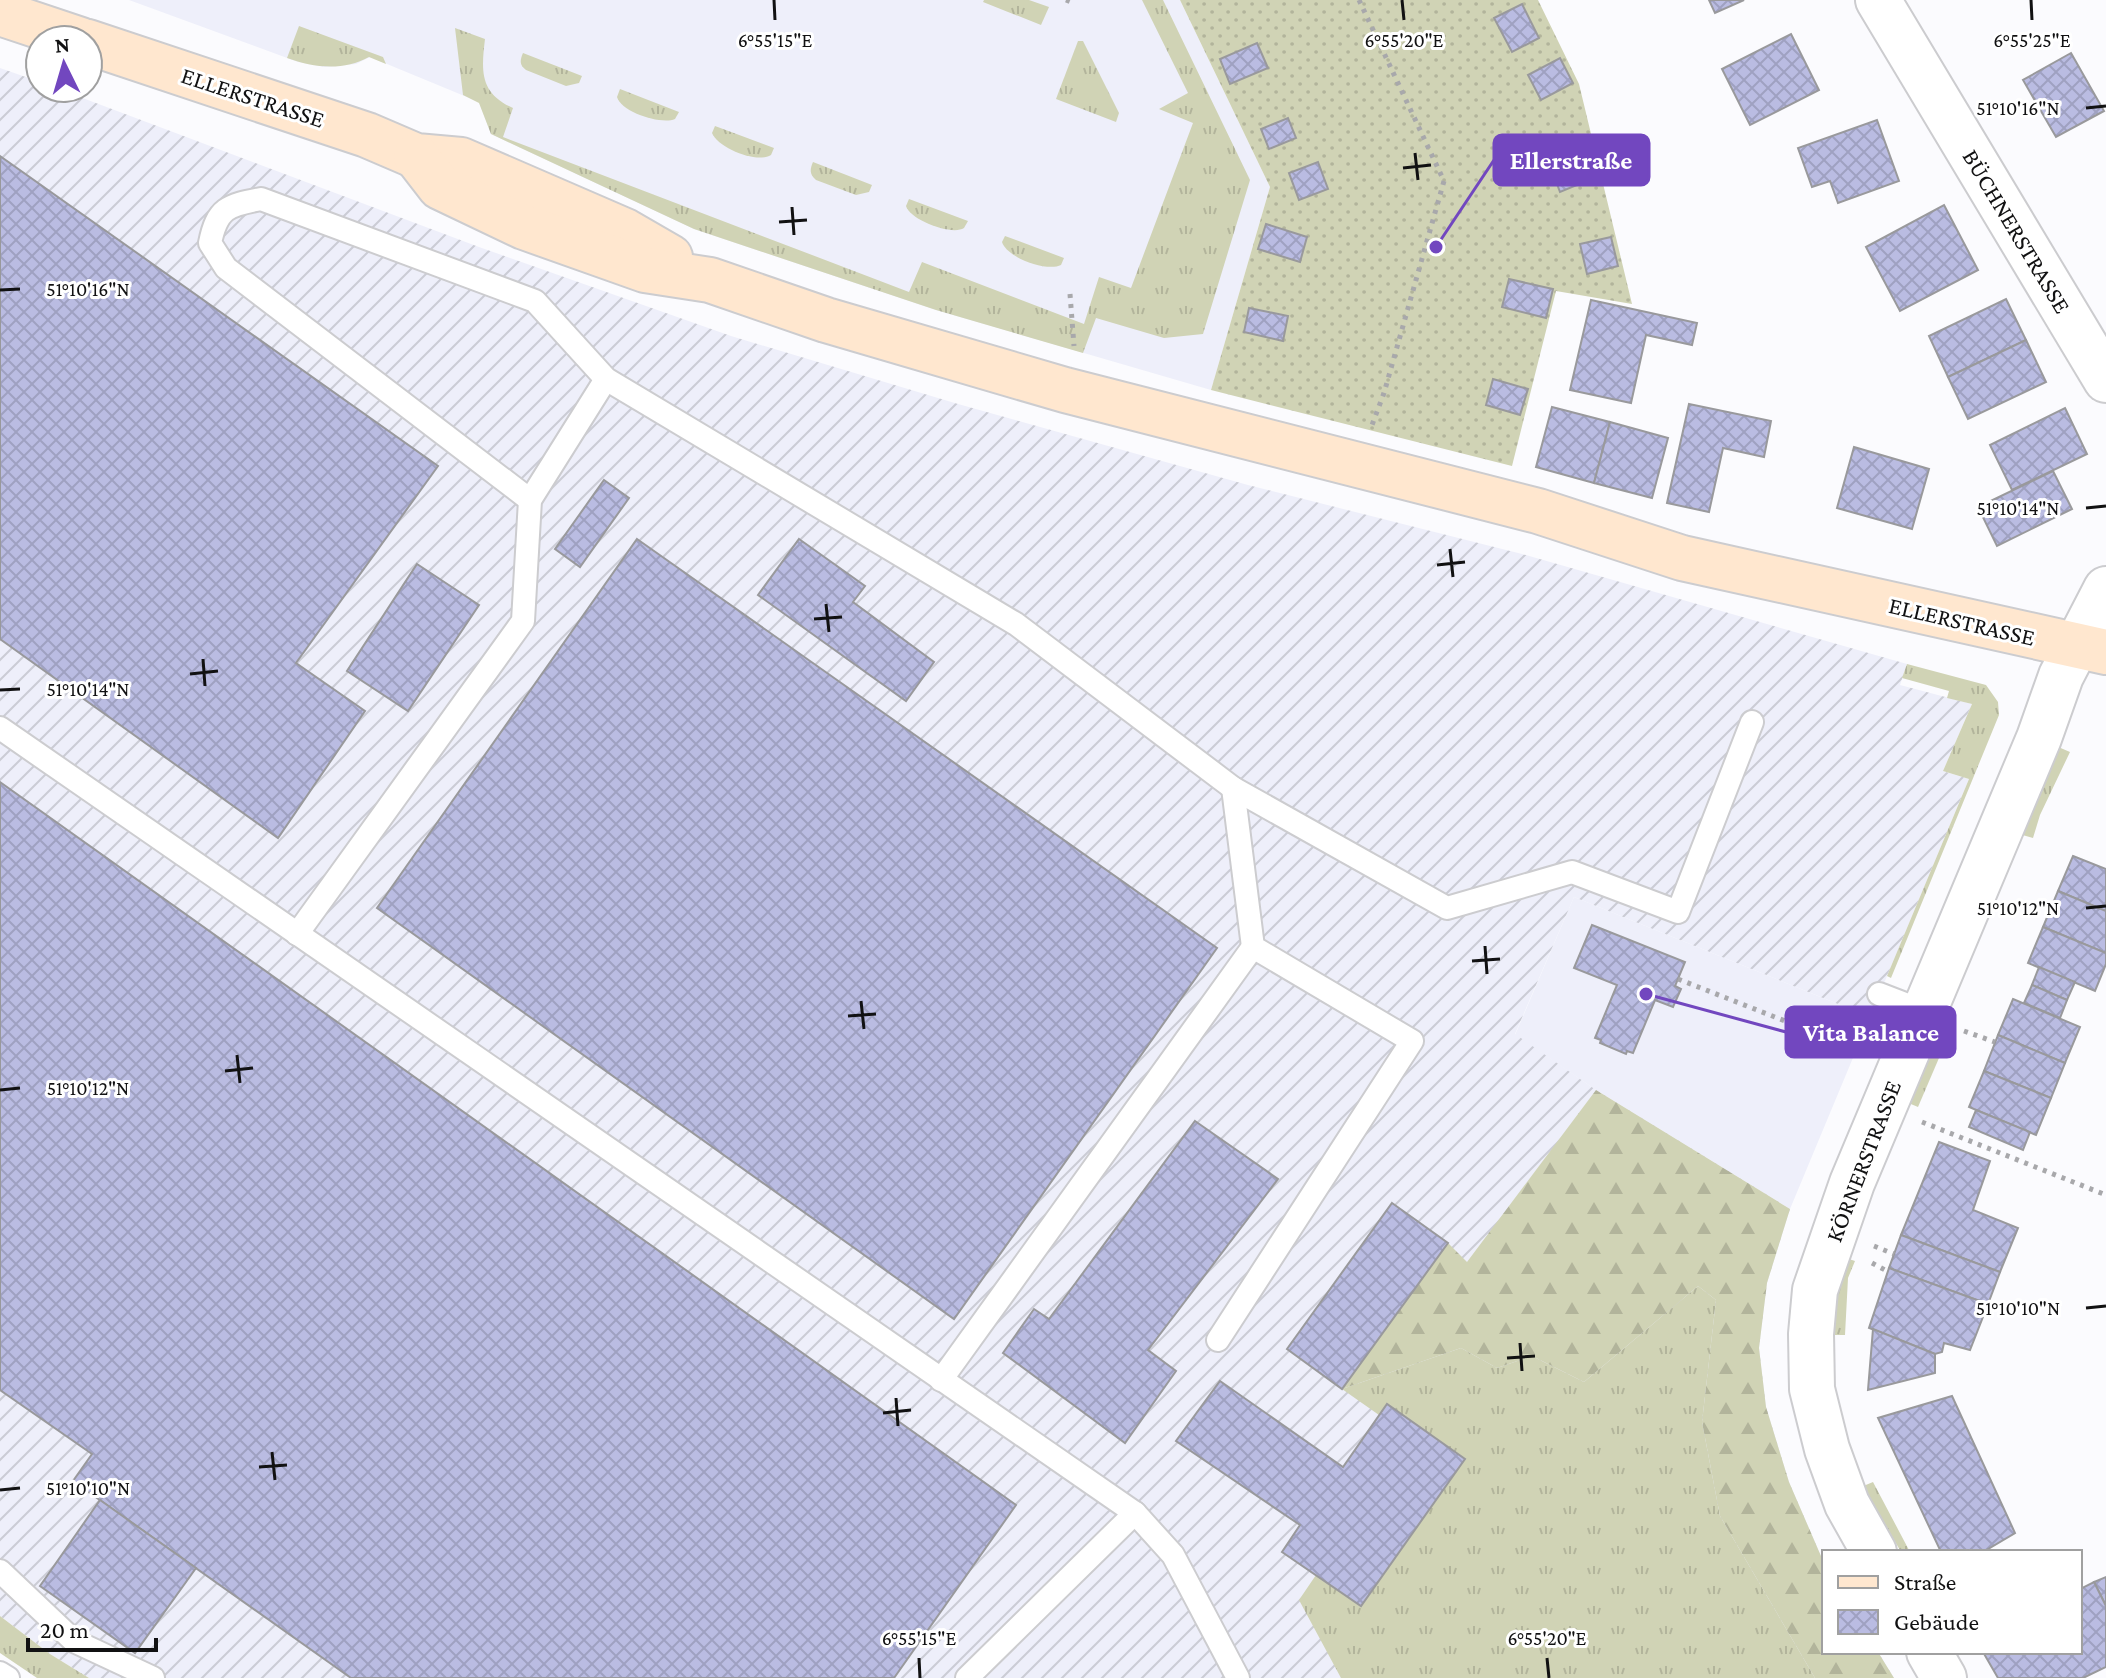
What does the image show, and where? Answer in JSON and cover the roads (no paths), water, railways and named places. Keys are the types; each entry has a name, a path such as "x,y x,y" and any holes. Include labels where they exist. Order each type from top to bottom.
{"main road":[{"path":"0,13 33,24"},
{"name":"ELLERSTRASSE","path":"104,47 367,135 416,156 461,160 625,231 710,280 826,320 1065,390 1538,511 1682,558 2090,650"}],"street":[{"name":"BÜCHNERSTRASSE","path":"1878,0 2106,380"},
{"name":"KÖRNERSTRASSE","path":"1873,1550 1847,1504 1827,1449 1812,1389 1811,1334 1815,1290 1839,1221 1923,1011 2090,650 2106,589"},
{"path":"1930,1654 1944,1678"}],"lane":[{"path":"530,500 226,268 210,243 214,221 233,204 261,199 535,301 606,379 1016,624 1233,788 1447,908 1572,872 1678,912 1752,722"},
{"path":"297,934 523,621 530,500 606,379"},
{"path":"0,728 1135,1513 1173,1555 1238,1678"},
{"path":"941,1380 1253,947 1233,788"},
{"path":"1218,1340 1412,1041 1253,947"},
{"path":"1879,994 1923,1011"},
{"path":"967,1678 1135,1513"},
{"path":"0,1571 74,1641 153,1678"},
{"path":"0,1673 8,1678"}],"place":[{"name":"Ellerstraße","path":"1436,247"},
{"name":"Vita Balance","path":"1646,994"}]}
